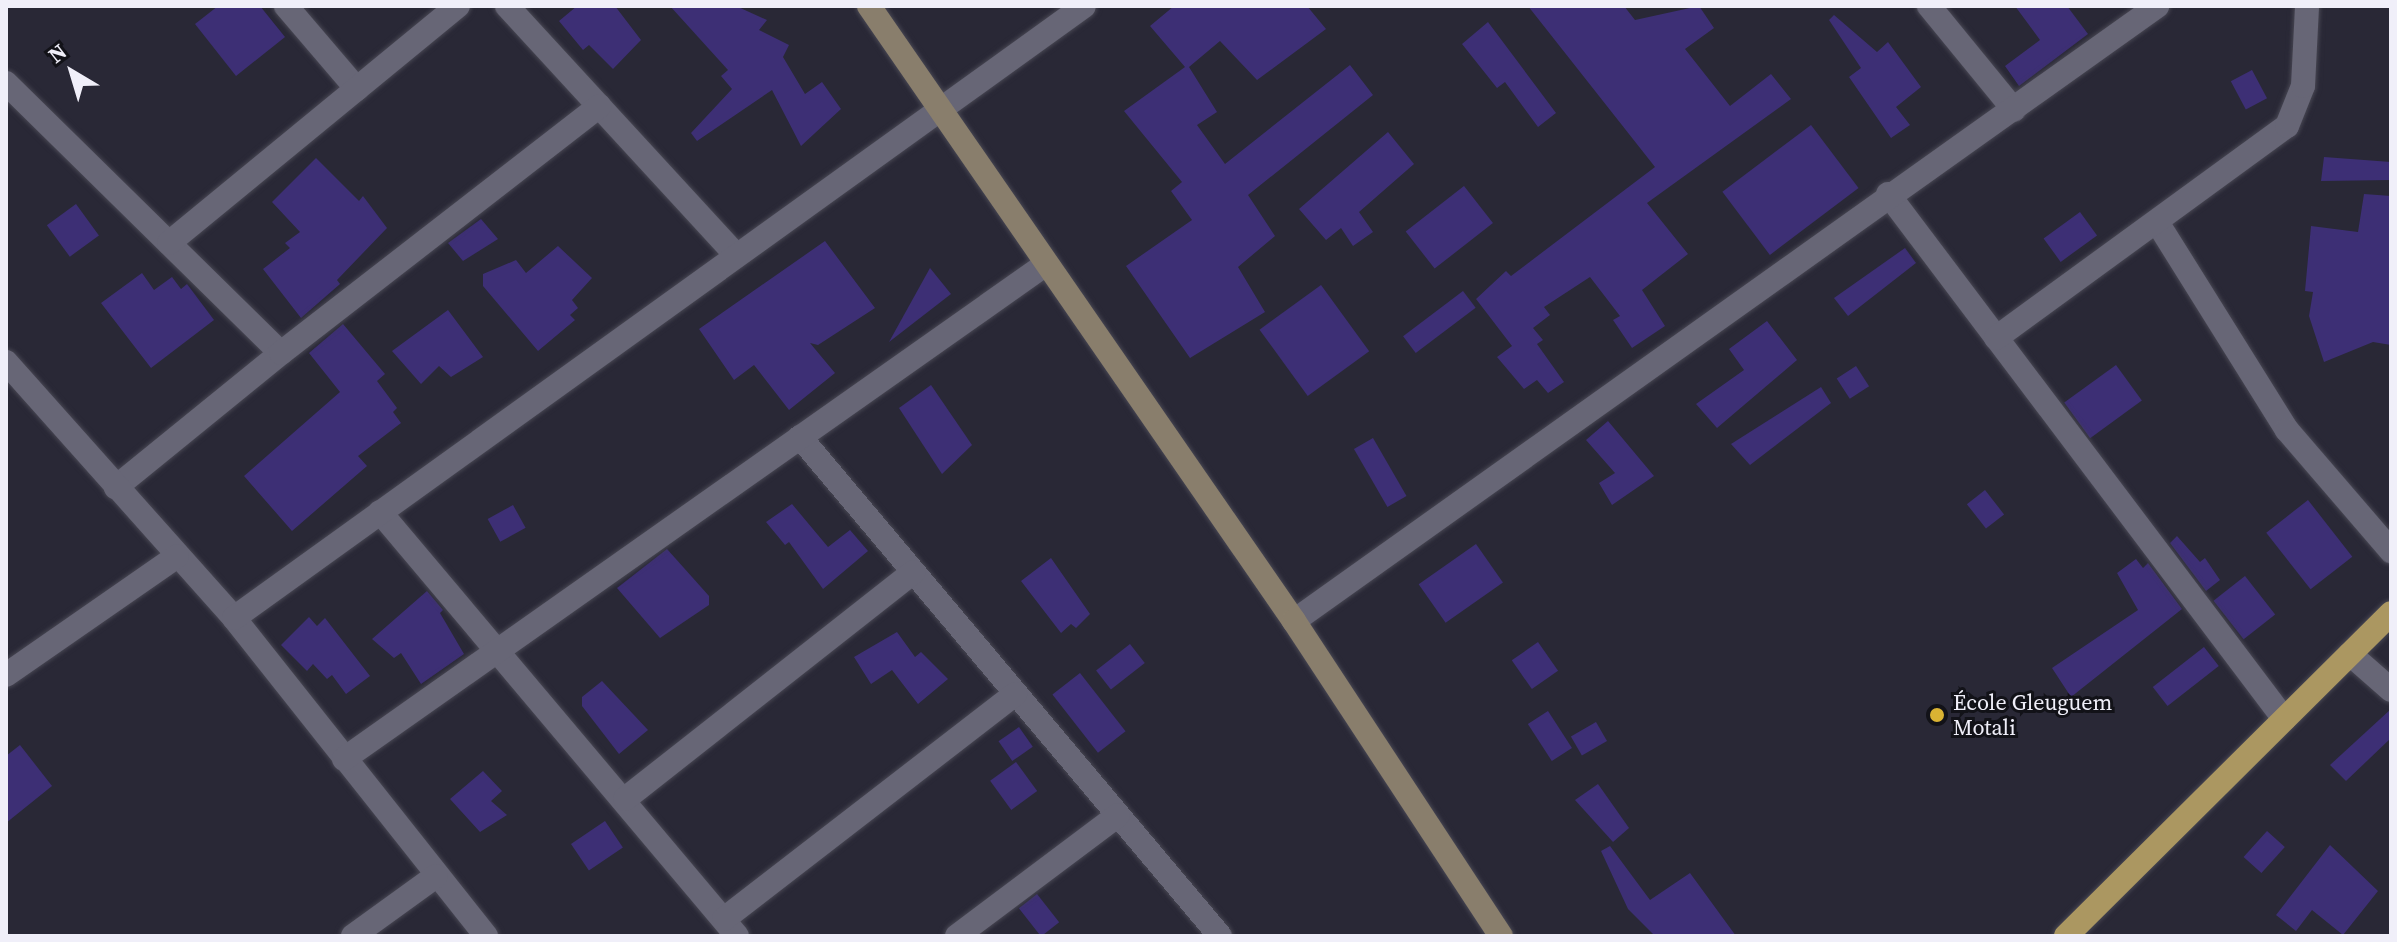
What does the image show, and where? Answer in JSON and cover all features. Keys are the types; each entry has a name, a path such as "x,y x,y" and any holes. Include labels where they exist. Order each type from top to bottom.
{"main road":[{"path":"2066,936 2391,613"}],"street":[{"path":"286,6 357,89"},
{"path":"169,243 458,6"},
{"path":"507,6 735,254"},
{"path":"869,6 1294,621 1501,936"},
{"path":"234,618 938,107 1084,6"},
{"path":"1929,6 2014,110"},
{"path":"1294,621 1888,194 2014,110 2157,6"},
{"path":"1996,338 2287,126 2303,86 2307,6"},
{"path":"6,83 281,353"},
{"path":"116,487 281,353 599,106"},
{"path":"1888,194 2284,719"},
{"path":"2157,222 2287,430 2391,551"},
{"path":"344,759 1046,264"},
{"path":"6,362 234,618 486,936"},
{"path":"800,437 1220,936"},
{"path":"380,512 496,652 625,799 730,928 1015,694"},
{"path":"6,675 177,556"},
{"path":"625,799 913,572"},
{"path":"2350,654 2391,690"},
{"path":"957,936 1118,815"},
{"path":"353,936 436,876"}],"building":[{"path":"218,6 260,6 285,37 236,76 195,24"},
{"path":"577,6 615,6 641,40 613,69 589,45 583,50 559,21"},
{"path":"670,6 736,6 767,20 759,30 789,45 783,57 805,94 822,82 841,109 801,146 772,90 697,141 691,133 732,89 721,76 728,70"},
{"path":"1174,6 1307,6 1326,29 1257,80 1220,41 1189,67 1217,112 1197,125 1225,164 1350,65 1373,95 1248,195 1275,236 1238,267 1265,312 1190,358 1126,266 1192,220 1171,191 1182,182 1124,111 1185,67 1150,26"},
{"path":"1528,6 1624,6 1635,20 1699,6 1714,28 1685,49 1730,106 1771,74 1791,99 1647,203 1688,254 1642,290 1665,326 1632,348 1613,320 1620,316 1590,277 1544,307 1550,315 1533,328 1543,340 1537,344 1564,382 1548,393 1537,380 1524,389 1497,357 1512,346 1476,299 1506,271 1511,276 1655,167"},
{"path":"2015,6 2067,6 2088,34 2019,86 2005,66 2040,40"},
{"path":"1834,15 1877,52 1888,42 1921,87 1896,107 1910,125 1891,138 1849,77 1861,68 1829,20"},
{"path":"1488,22 1556,113 1538,127 1505,82 1497,88 1462,44"},
{"path":"2252,70 2267,98 2246,110 2231,81"},
{"path":"1811,125 1859,188 1770,255 1722,192"},
{"path":"1388,132 1414,164 1359,212 1373,232 1353,246 1341,228 1326,240 1299,209"},
{"path":"2324,157 2391,162 2391,180 2321,181"},
{"path":"316,158 359,201 363,196 387,228 337,280 340,284 301,318 263,269 290,248 285,243 300,232 272,202"},
{"path":"1464,186 1493,223 1435,269 1406,232"},
{"path":"2364,194 2391,196 2391,345 2373,342 2324,362 2309,316 2313,292 2305,291 2311,226 2358,232"},
{"path":"76,204 99,236 70,257 47,225"},
{"path":"2080,212 2097,235 2061,262 2044,238"},
{"path":"481,219 498,239 463,261 448,243"},
{"path":"825,241 875,308 818,345 810,343 835,373 789,410 754,365 734,380 699,329"},
{"path":"558,246 592,278 572,300 578,308 570,315 575,320 538,351 483,286 483,274 516,260 526,273"},
{"path":"1905,248 1916,263 1848,316 1834,298"},
{"path":"930,268 951,294 889,342"},
{"path":"142,273 154,290 172,277 181,289 187,284 214,320 151,368 101,303"},
{"path":"1321,285 1369,351 1308,396 1260,330"},
{"path":"1463,291 1476,308 1416,353 1403,336"},
{"path":"448,310 483,357 451,377 439,366 421,384 392,351"},
{"path":"1767,321 1797,360 1717,428 1696,404 1744,370 1729,349"},
{"path":"343,324 385,374 377,381 397,408 393,412 401,423 358,456 367,466 292,531 244,476 340,392 309,353"},
{"path":"2116,365 2142,401 2090,438 2064,403"},
{"path":"1856,366 1869,386 1850,399 1837,379"},
{"path":"931,385 972,445 942,474 899,408"},
{"path":"1821,387 1831,403 1750,465 1731,444"},
{"path":"1608,421 1654,476 1612,505 1599,483 1615,473 1586,440"},
{"path":"1373,438 1406,496 1387,507 1354,449"},
{"path":"1985,490 2004,514 1986,529 1967,504"},
{"path":"2308,500 2352,557 2311,589 2266,533"},
{"path":"792,504 828,547 850,530 868,551 823,589 789,542 785,545 766,522"},
{"path":"513,505 526,528 500,542 488,519"},
{"path":"2177,536 2200,562 2205,558 2220,580 2206,591 2170,543"},
{"path":"1476,544 1503,583 1446,623 1419,584"},
{"path":"667,549 709,596 709,605 660,638 617,588"},
{"path":"1051,558 1090,614 1076,628 1071,624 1061,633 1021,581"},
{"path":"2136,559 2143,568 2148,563 2182,609 2071,697 2052,668 2138,610 2117,573"},
{"path":"2245,576 2275,615 2244,639 2213,601"},
{"path":"427,591 443,610 440,613 464,654 421,684 401,653 394,658 372,639"},
{"path":"309,617 317,626 325,618 370,676 346,694 332,675 327,679 313,664 307,671 281,645"},
{"path":"897,632 915,657 921,652 948,679 918,704 892,670 871,684 854,657"},
{"path":"1538,642 1558,671 1532,689 1512,660"},
{"path":"1130,644 1145,663 1111,689 1096,670"},
{"path":"2204,647 2219,666 2168,706 2153,687"},
{"path":"1080,673 1126,731 1098,753 1052,695"},
{"path":"602,681 648,730 619,754 582,706 582,697"},
{"path":"2391,709 2391,738 2346,781 2330,765"},
{"path":"1548,711 1572,748 1552,761 1528,724"},
{"path":"1596,722 1607,741 1582,756 1571,736"},
{"path":"1019,727 1033,747 1012,761 999,741"},
{"path":"20,745 52,786 6,823 6,756"},
{"path":"1016,762 1037,791 1011,810 990,781"},
{"path":"483,771 502,791 491,801 507,815 480,832 450,799"},
{"path":"1598,784 1629,828 1613,842 1575,800"},
{"path":"605,821 623,848 589,870 571,844"},
{"path":"2267,831 2285,847 2261,873 2244,857"},
{"path":"2330,845 2378,891 2343,935 2312,910 2296,931 2276,915"},
{"path":"1610,846 1650,900 1690,873 1736,936 1655,936 1628,909 1601,851"},
{"path":"1037,894 1059,922 1041,936 1019,908"}],"place":[{"name":"École Gleuguem Motali","path":"1937,715"}]}
